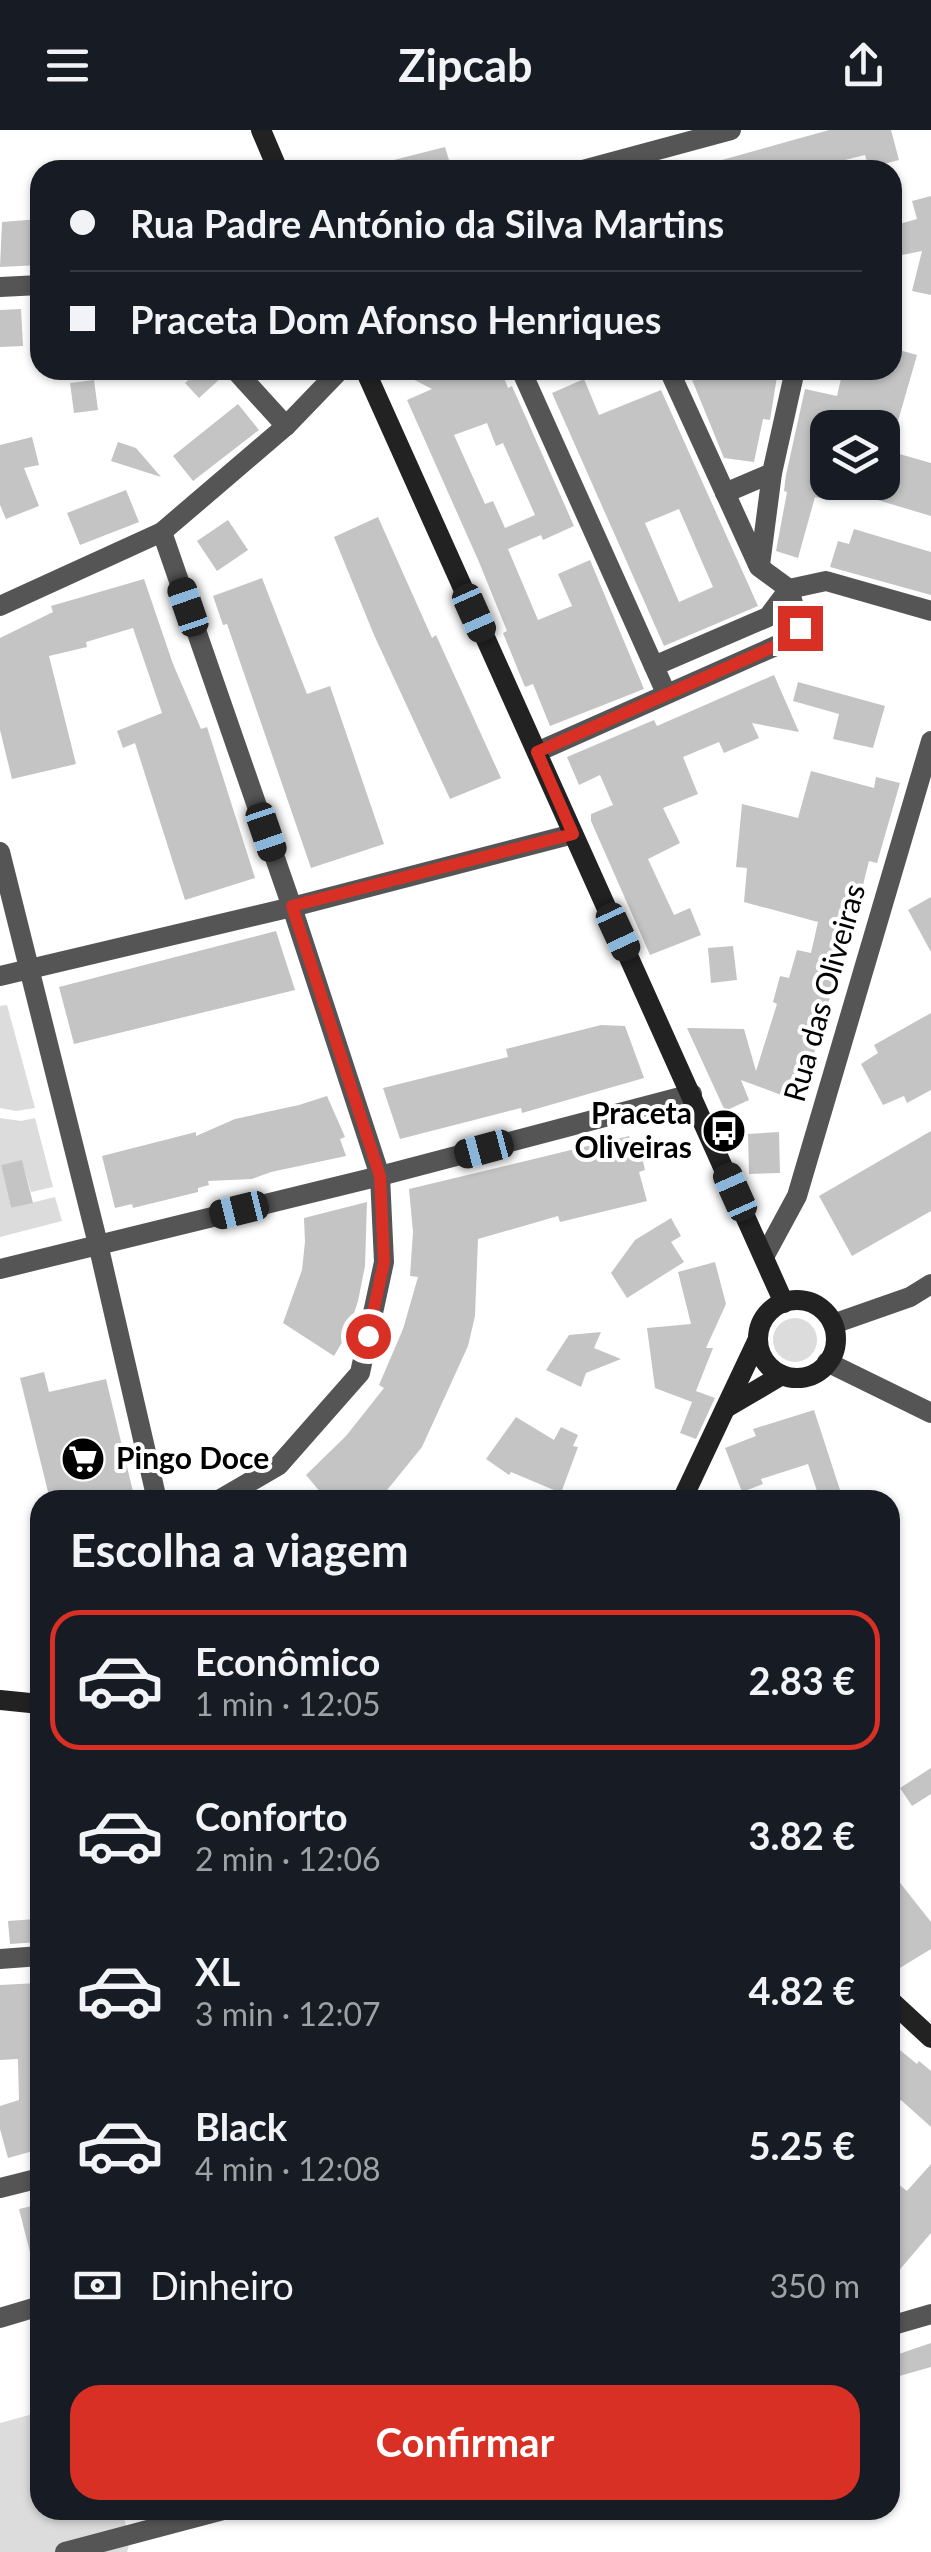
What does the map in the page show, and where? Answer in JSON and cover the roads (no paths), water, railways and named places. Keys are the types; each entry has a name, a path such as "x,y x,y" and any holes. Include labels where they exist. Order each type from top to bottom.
{"street":[{"path":"261,130 274,160"},
{"path":"620,160 730,130"},
{"path":"0,287 30,286"},
{"path":"242,380 286,426"},
{"path":"0,606 162,532 286,426 330,380"},
{"path":"370,380 784,1303"},
{"path":"525,380 666,693"},
{"path":"537,752 780,644 800,628 789,589 760,567 674,380"},
{"path":"760,567 772,473 793,380"},
{"path":"725,493 772,473"},
{"path":"162,532 292,906 380,1176 384,1262 360,1372 279,1465 236,1490"},
{"path":"654,666 768,617 789,589 826,581 931,611"},
{"path":"768,617 780,644"},
{"name":"Rua das Oliveiras","path":"764,1257 796,1196 931,741"},
{"path":"0,976 573,834"},
{"path":"0,852 155,1490"},
{"path":"0,1269 380,1176 692,1094"},
{"path":"833,1324 910,1297 931,1284"},
{"path":"784,1303 812,1303 833,1324 836,1339 828,1362 812,1376 782,1376 760,1354 760,1324 769,1312 784,1303"},
{"path":"687,1490 758,1339"},
{"path":"828,1362 931,1413"},
{"path":"726,1408 782,1376"},
{"path":"0,1700 30,1703"},
{"path":"0,1958 30,1956"},
{"path":"900,2009 931,2038"},
{"path":"0,2188 30,2180"},
{"path":"0,2318 30,2309"},
{"path":"900,2323 931,2314"},
{"path":"65,2552 185,2520"}],"place":[{"name":"Praceta Oliveiras","path":"724,1131"},
{"name":"Pingo Doce","path":"83,1459"}]}
